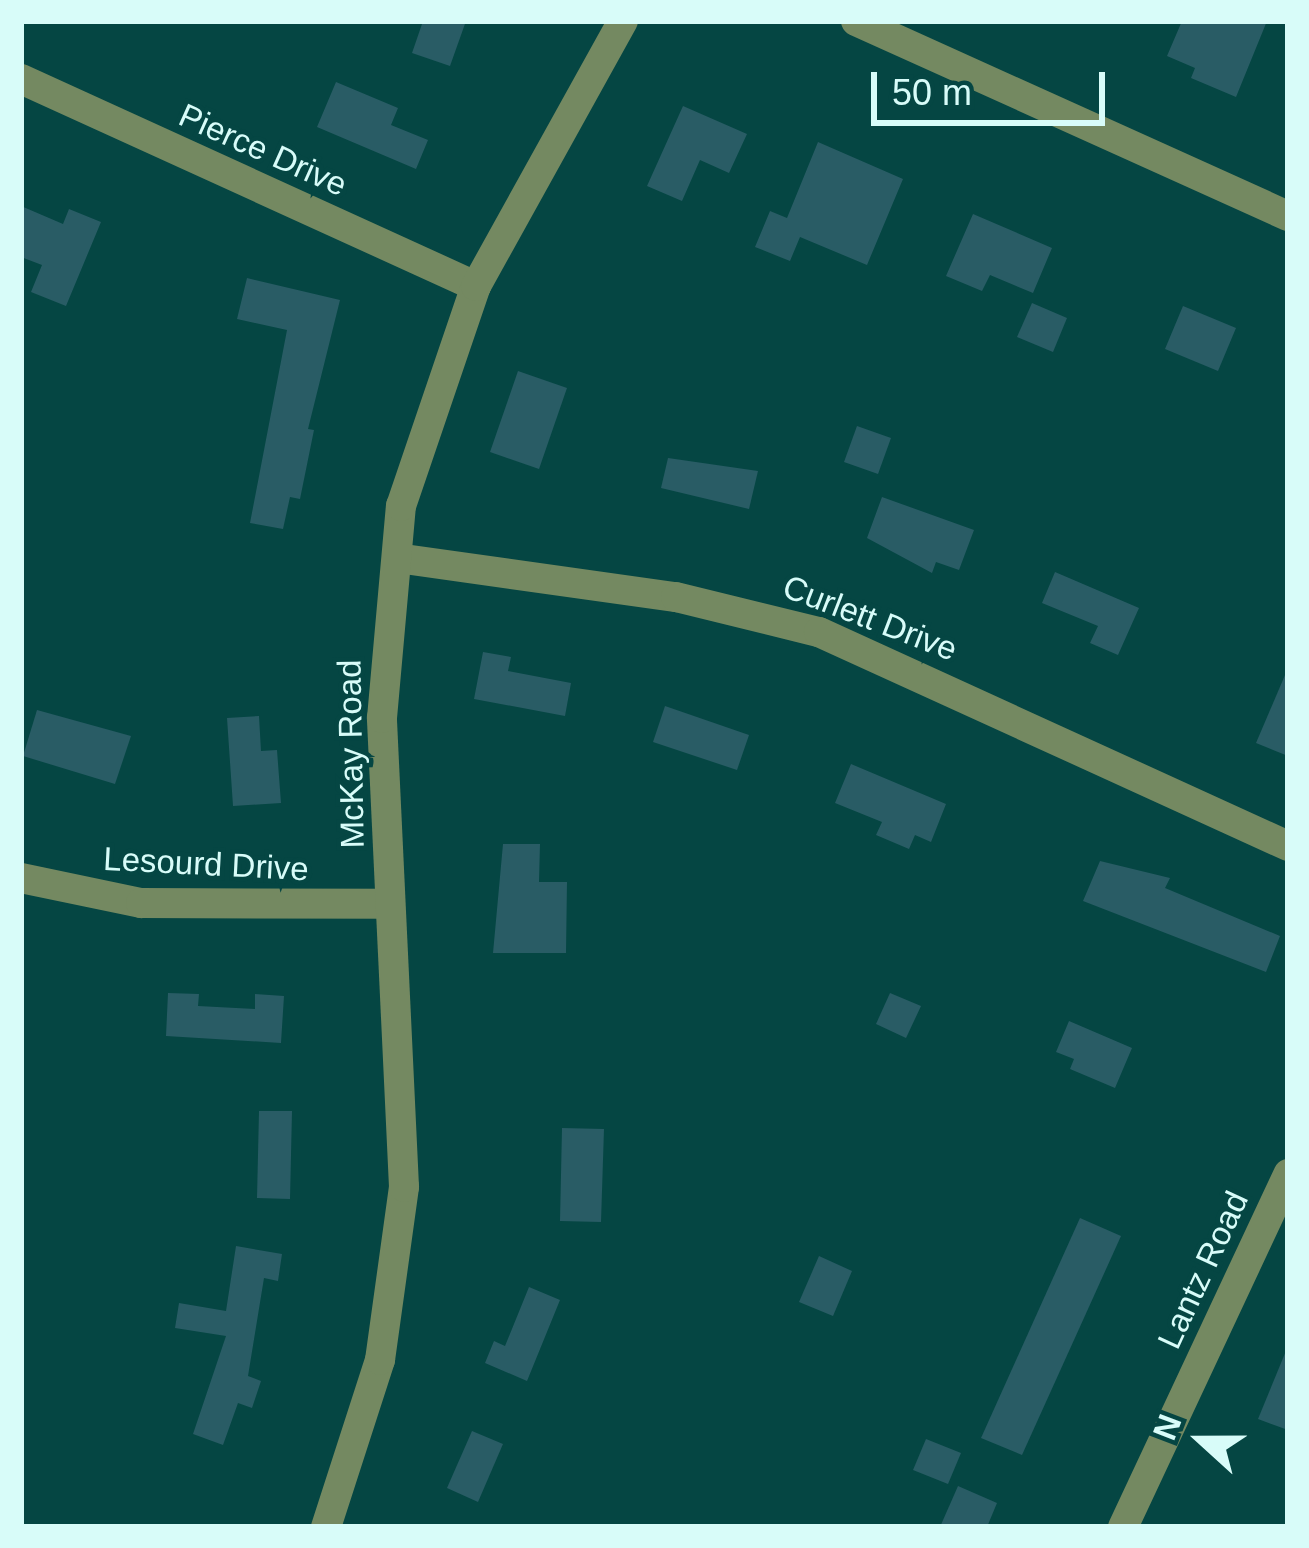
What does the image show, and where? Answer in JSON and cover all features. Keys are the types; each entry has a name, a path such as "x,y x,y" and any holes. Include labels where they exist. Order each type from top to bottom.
{"street":[{"name":"McKay Road","path":"326,1527 380,1360 401,1208 382,718 397,558 420,434 476,286 623,21"},
{"path":"856,21 1288,216"},
{"name":"Pierce Drive","path":"21,79 476,286"},
{"name":"Curlett Drive","path":"397,558 676,597 819,632 1288,846"},
{"name":"Lesourd Drive","path":"21,878 141,903 389,904"},
{"name":"Lantz Road","path":"1123,1527 1288,1174"}],"building":[{"path":"423,21 466,21 450,66 412,53"},
{"path":"1182,21 1267,21 1236,97 1191,78 1195,68 1167,56"},
{"path":"336,82 398,108 391,125 428,140 416,169 317,127"},
{"path":"683,106 747,134 729,173 700,160 682,201 647,186"},
{"path":"818,142 903,179 867,265 800,237 790,261 755,247 770,211 787,218"},
{"path":"21,206 63,224 69,209 101,222 66,306 31,292 42,265 21,257"},
{"path":"973,214 1052,248 1033,293 990,275 982,291 946,276"},
{"path":"247,278 340,300 308,429 314,430 300,499 290,497 283,529 250,523 287,330 237,319"},
{"path":"1032,303 1067,318 1053,352 1017,337"},
{"path":"1183,306 1236,328 1218,371 1165,349"},
{"path":"518,371 567,388 539,469 490,452"},
{"path":"857,426 891,438 878,474 844,462"},
{"path":"668,458 758,471 749,509 661,488"},
{"path":"882,497 974,530 959,570 936,562 932,573 867,538"},
{"path":"1055,572 1139,608 1118,655 1090,643 1098,626 1042,603"},
{"path":"483,652 511,657 508,671 571,683 565,716 474,699"},
{"path":"1288,668 1288,756 1256,743"},
{"path":"665,706 749,735 737,770 653,742"},
{"path":"37,710 131,736 115,784 23,756"},
{"path":"259,716 261,751 277,750 281,803 233,806 227,718"},
{"path":"851,764 946,804 931,842 915,835 909,849 876,835 882,822 835,803"},
{"path":"503,844 540,844 539,882 567,882 566,953 493,953"},
{"path":"1100,861 1170,878 1165,888 1280,936 1266,972 1083,901"},
{"path":"168,993 199,994 198,1006 255,1009 255,994 284,996 281,1043 166,1036"},
{"path":"890,993 921,1006 906,1038 876,1024"},
{"path":"1069,1021 1132,1048 1115,1088 1070,1069 1074,1059 1056,1052"},
{"path":"259,1111 292,1111 290,1199 257,1198"},
{"path":"562,1128 604,1129 601,1222 560,1221"},
{"path":"1080,1218 1121,1236 1022,1455 981,1438"},
{"path":"236,1246 282,1254 278,1281 264,1278 248,1376 261,1381 252,1408 238,1403 223,1445 193,1434 226,1336 175,1328 179,1303 226,1311"},
{"path":"819,1256 852,1271 833,1316 799,1302"},
{"path":"529,1287 560,1300 527,1381 485,1363 494,1341 505,1346"},
{"path":"1288,1346 1288,1430 1258,1419"},
{"path":"472,1431 503,1444 478,1502 447,1488"},
{"path":"926,1439 961,1453 948,1484 913,1470"},
{"path":"958,1486 997,1503 987,1527 940,1527"}]}
